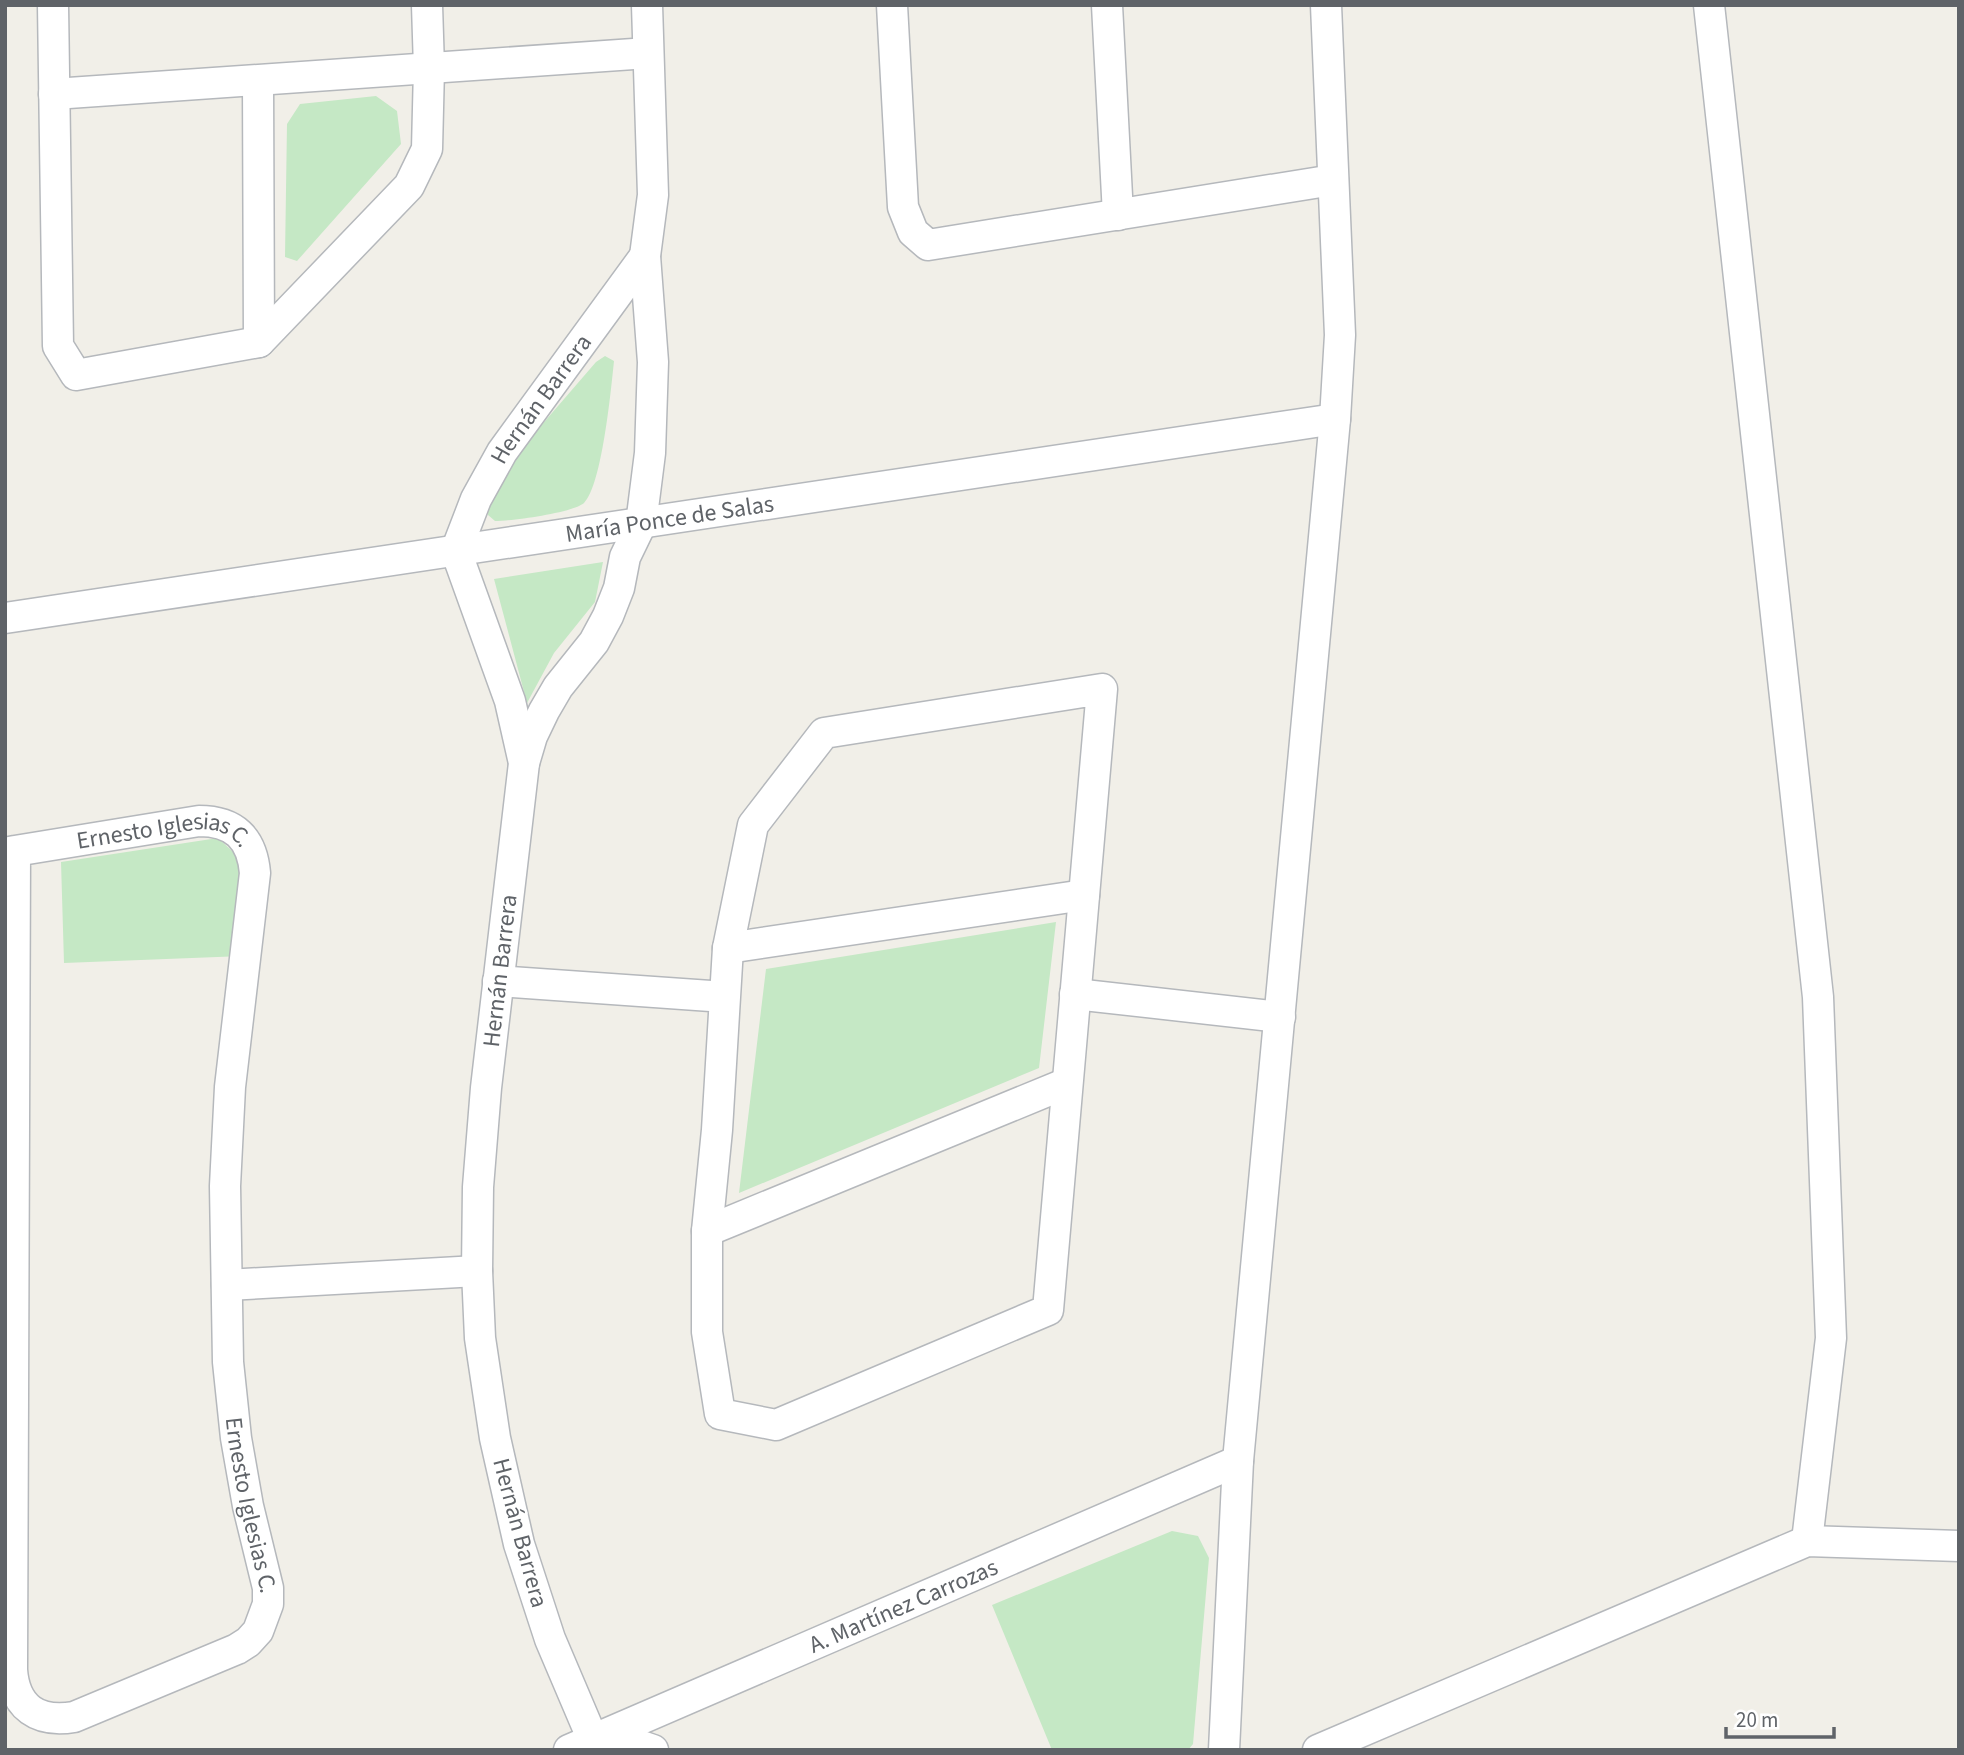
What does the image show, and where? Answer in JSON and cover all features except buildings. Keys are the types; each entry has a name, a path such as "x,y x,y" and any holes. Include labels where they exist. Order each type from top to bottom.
{"street":[{"path":"53,5 58,346 76,375 258,342 409,186 427,149 427,5"},
{"path":"524,763 532,736 544,711 558,687 594,642 608,616 619,588 625,557 641,524 650,453 653,362 645,256 653,195 647,5"},
{"path":"892,5 903,207 913,232 928,245 1333,180"},
{"path":"1107,5 1118,215"},
{"path":"1224,1750 1238,1461 1335,419 1340,335 1326,5"},
{"path":"1709,5 1818,997 1831,1338 1807,1541"},
{"path":"54,94 648,53"},
{"path":"258,82 258,342"},
{"name":"Hernán Barrera","path":"580,1746 550,1639 519,1544 495,1438 480,1338 477,1271 478,1187 498,981 524,763 510,701 456,551 476,499 502,452 645,256"},
{"name":"María Ponce de Salas","path":"5,618 1335,419"},
{"path":"1102,689 1084,895 1048,1310 776,1425 720,1414 707,1332 707,1231 728,948 753,825 824,733 1102,689"},
{"name":"Ernesto Iglesias C.","path":"199,821 228,825 249,845 254,858 255,873 230,1087 225,1186 227,1285 228,1362 236,1438 248,1506 268,1588 268,1604 264,1618 258,1631 237,1649 74,1717 43,1717 29,1709 19,1698 13,1685 12,1670 10,852 199,821"},
{"path":"728,948 1084,895"},
{"path":"498,981 724,997"},
{"path":"1075,994 1280,1017"},
{"path":"707,1231 1067,1083"},
{"path":"227,1285 477,1271"},
{"name":"A. Martínez Carrozas","path":"580,1746 1238,1461"},
{"path":"1318,1750 1807,1541 1959,1546"},
{"path":"580,1746 621,1739 653,1750"}],"green space":[{"path":"376,96 397,111 401,144 297,261 285,257 287,124 300,104"},
{"path":"605,356 614,361 608,414 596,477 584,503 555,513 495,521 488,515 488,504 520,450 596,362"},
{"path":"603,562 595,602 554,653 527,703 494,579"},
{"path":"218,838 244,862 243,956 64,963 61,862"},
{"path":"1056,922 1039,1068 739,1193 766,969"},
{"path":"1172,1531 1198,1536 1209,1558 1193,1744 1188,1750 1052,1750 992,1605"}]}
